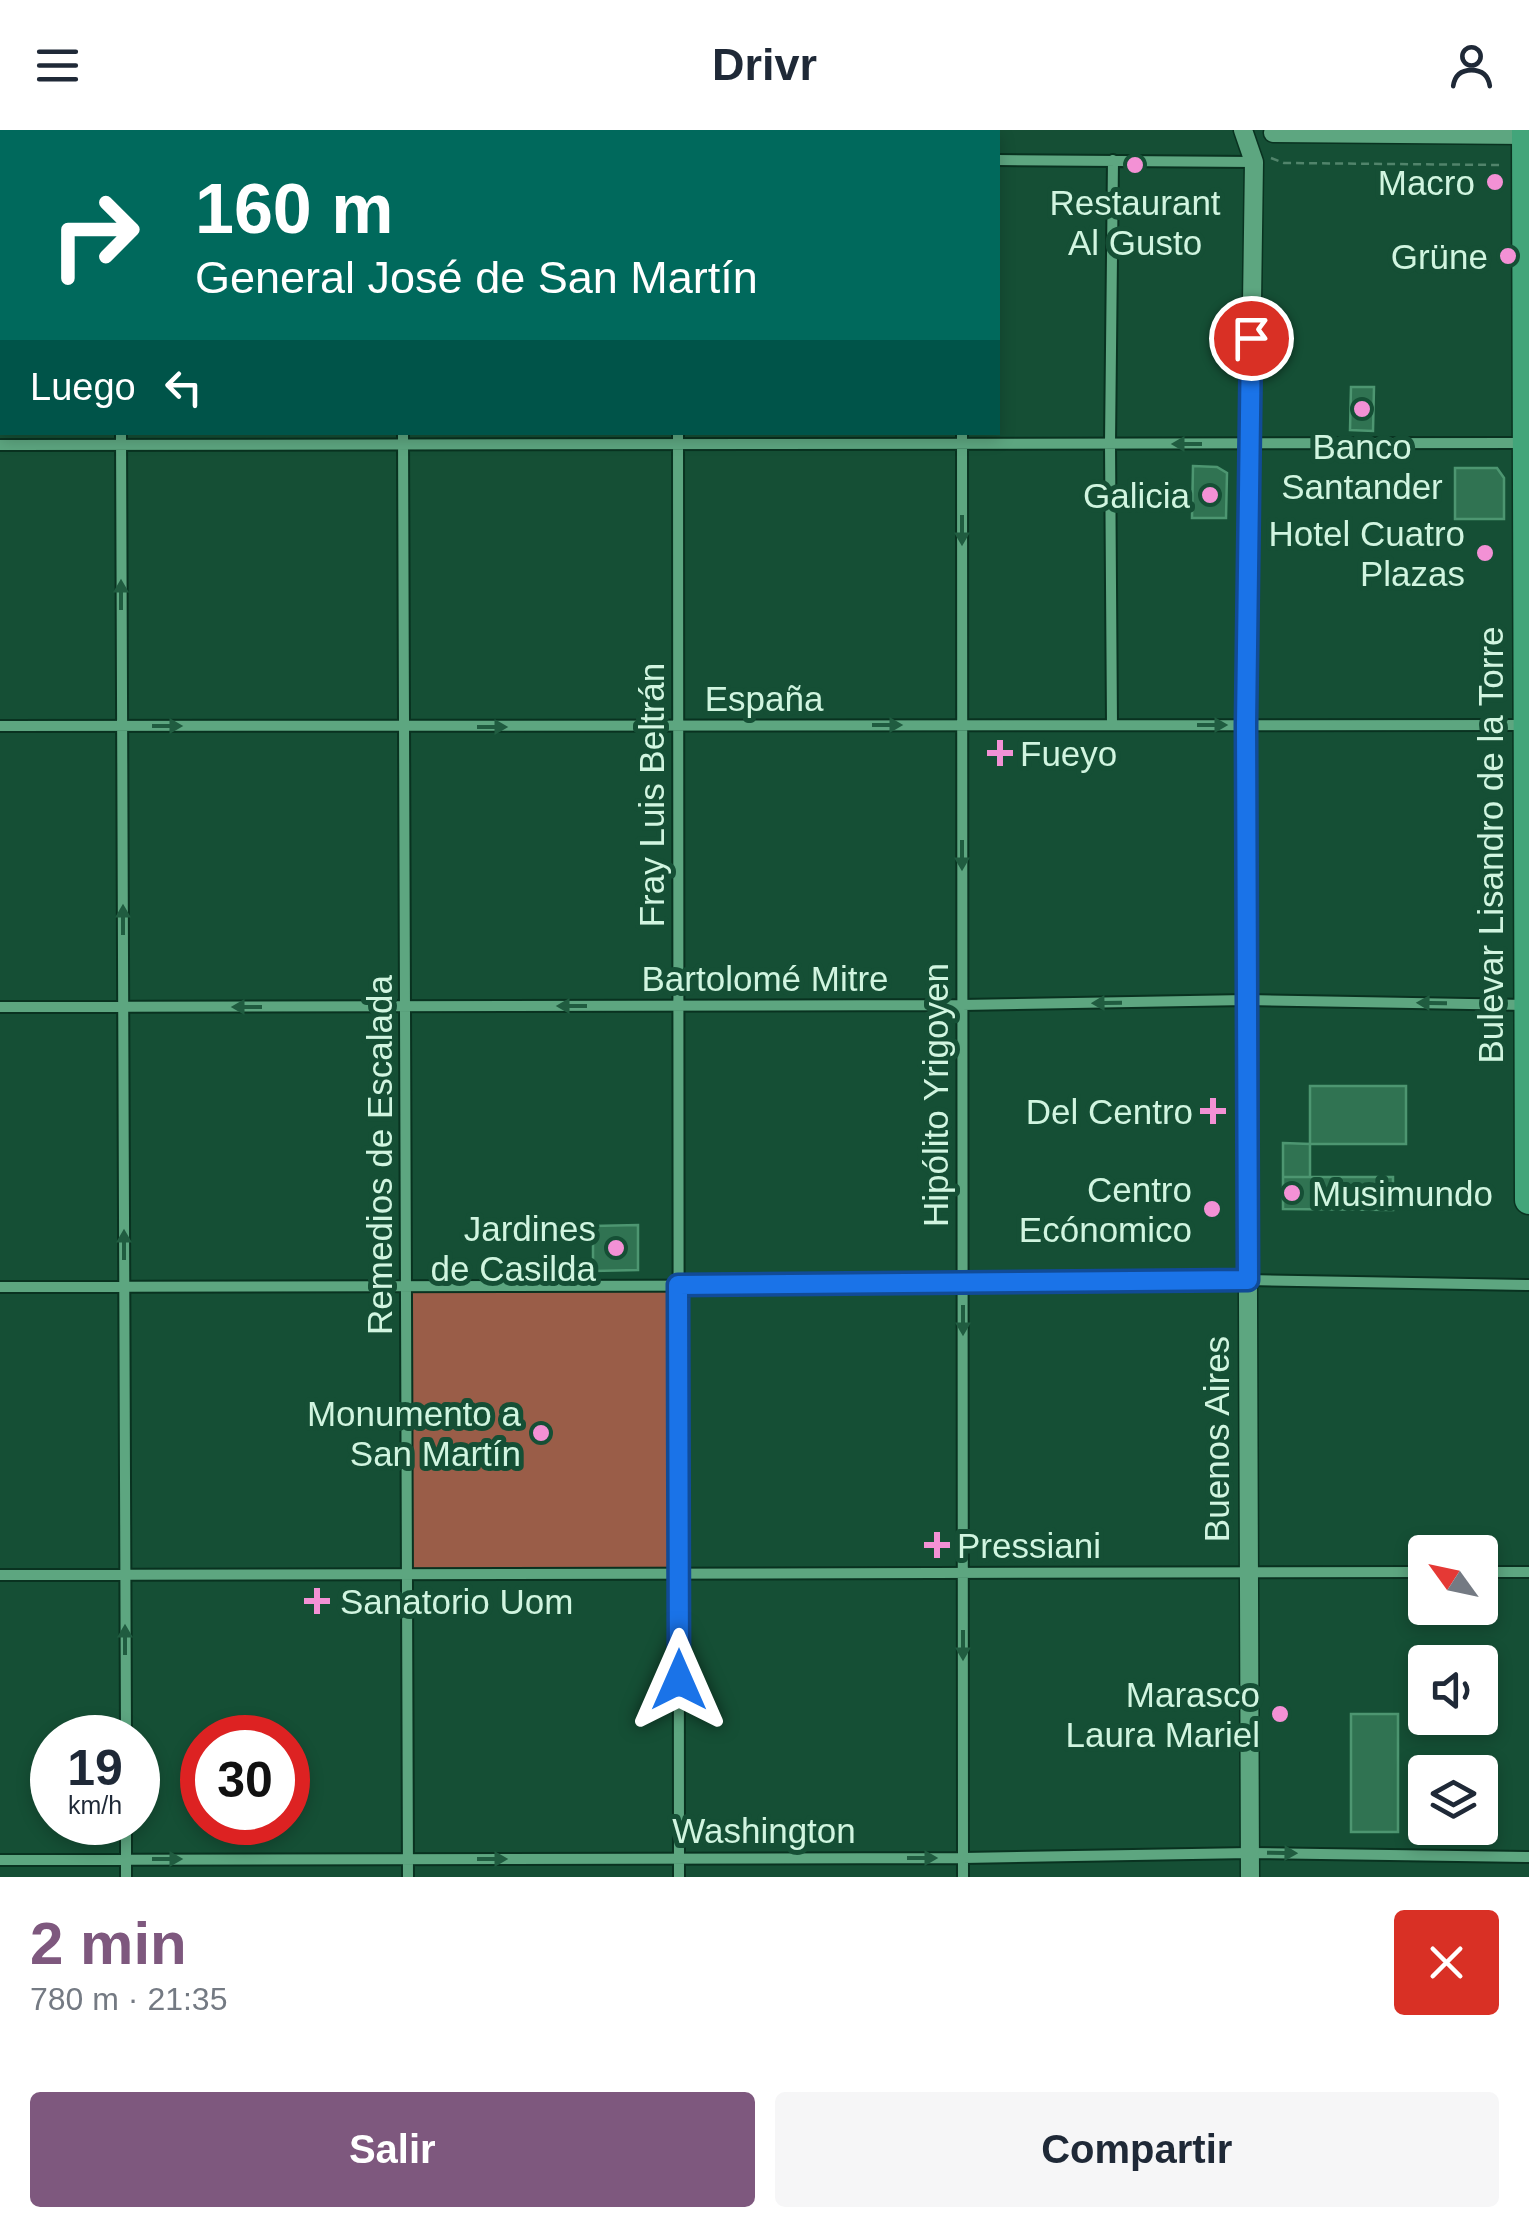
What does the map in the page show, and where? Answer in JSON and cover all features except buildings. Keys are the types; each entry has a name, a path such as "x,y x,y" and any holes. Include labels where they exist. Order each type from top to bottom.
{"main road":[{"name":"Bulevar Lisandro de la Torre","path":"1527,133 1529,1200"}],"street":[{"name":"Buenos Aires","path":"1243,130 1258,157"},
{"name":"Buenos Aires","path":"1250,1877 1246,725 1249,443 1258,157 1272,131"},
{"path":"1272,131 1527,133"},
{"path":"1000,160 1258,157"},
{"path":"1112,160 1112,725"},
{"path":"0,445 121,438 962,437 1110,444 1529,443"},
{"name":"Hipólito Yrigoyen","path":"962,437 964,1877"},
{"path":"121,438 126,1715"},
{"name":"Fray Luis Beltrán","path":"678,438 679,1877"},
{"name":"Remedios de Escalada","path":"403,439 408,1877"},
{"name":"España","path":"0,726 1528,725"},
{"name":"Bartolomé Mitre","path":"0,1007 962,1005 1247,1000 1528,1005"},
{"path":"0,1287 962,1285 1248,1280 1529,1285"},
{"path":"0,1575 1408,1572"},
{"path":"1498,1572 1529,1572"},
{"path":"126,1845 126,1877"},
{"name":"Washington","path":"0,1860 963,1858 1250,1853 1529,1857"}],"path":[{"path":"1258,157 1284,164 1528,165"}],"shaded area":[{"path":"679,1285 679,1573 409,1574 407,1287"}],"place":[{"name":"Restaurant Al Gusto","path":"1135,165"},
{"name":"Macro","path":"1495,182"},
{"name":"Grüne","path":"1508,256"},
{"name":"Banco Santander","path":"1362,409"},
{"name":"Galicia","path":"1210,495"},
{"name":"Hotel Cuatro Plazas","path":"1485,553"},
{"name":"Fueyo","path":"1000,753"},
{"name":"Del Centro","path":"1213,1111"},
{"name":"Musimundo","path":"1292,1193"},
{"name":"Centro Ecónomico","path":"1212,1209"},
{"name":"Jardines de Casilda","path":"616,1248"},
{"name":"Monumento a San Martín","path":"541,1433"},
{"name":"Pressiani","path":"937,1545"},
{"name":"Sanatorio Uom","path":"317,1601"},
{"name":"Marasco Laura Mariel","path":"1280,1714"}],"route":[{"path":"679,1680 678,1285 1248,1280 1246,725 1251,338"}]}
